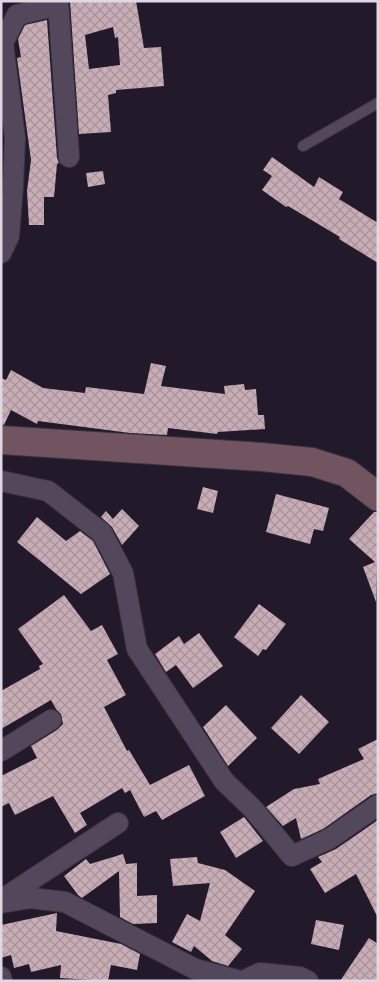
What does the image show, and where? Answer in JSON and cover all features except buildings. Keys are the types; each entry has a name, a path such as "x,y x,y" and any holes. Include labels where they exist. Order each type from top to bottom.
{"main road":[{"path":"1,440 252,456 312,462 347,473 378,497"}],"street":[{"path":"1,253 9,236 15,138 3,43 17,15 58,3 69,157"},
{"path":"1,481 48,490 102,533 123,573 137,649 224,781 253,809 292,856 329,839 378,805"},
{"path":"1,751 51,720"},
{"path":"1,901 118,822"},
{"path":"1,901 30,898 65,902 195,969 242,981 260,973 300,977 308,981"},
{"path":"1,977 2,981"}],"lane":[{"path":"303,146 378,103"}]}
